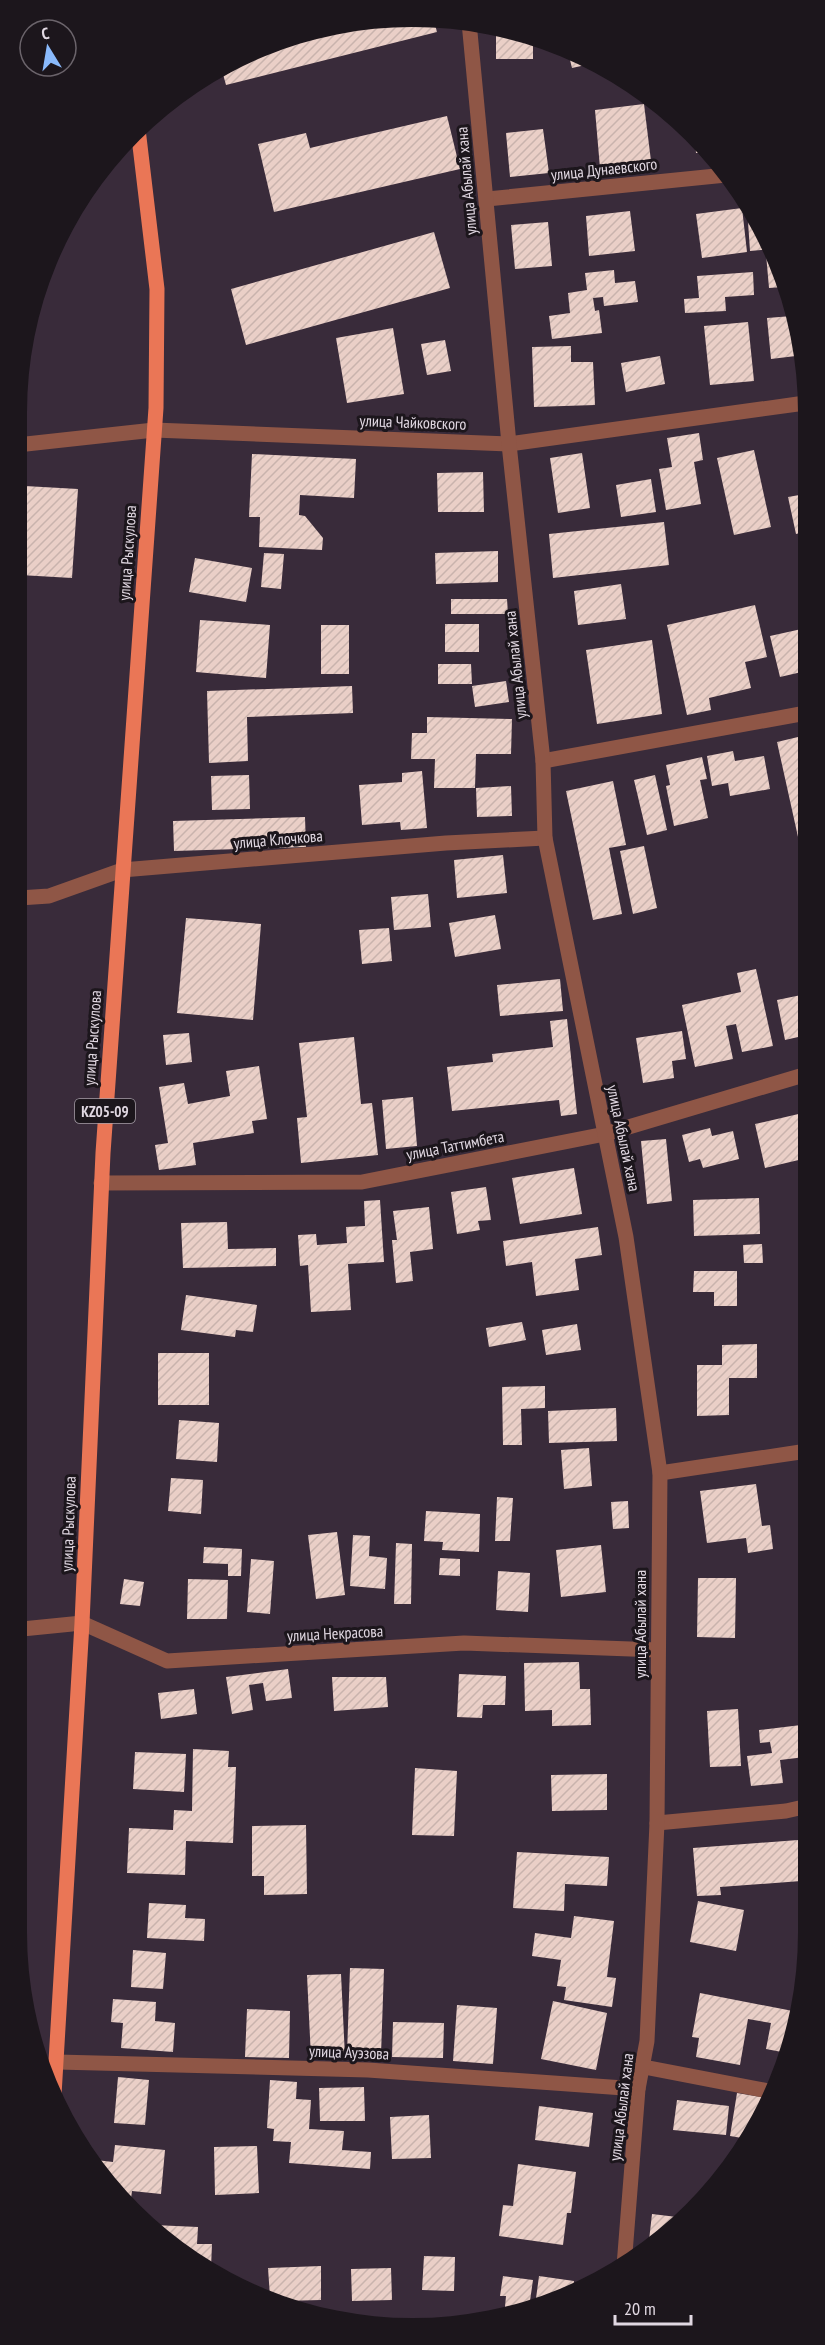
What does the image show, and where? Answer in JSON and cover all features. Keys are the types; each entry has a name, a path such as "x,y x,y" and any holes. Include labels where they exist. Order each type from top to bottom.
{"main road":[{"name":"улица Рыскулова","path":"56,2079 82,1623 101,1183 154,430 158,289 139,141"}],"street":[{"name":"улица Абылай хана","path":"470,31 508,444 543,761 545,838 626,1237 660,1473 657,1823 644,2067 638,2089 625,2254"},
{"name":"улица Дунаевского","path":"487,199 716,176"},
{"name":"улица Чайковского","path":"27,444 154,430 508,444 798,404"},
{"path":"543,761 798,714"},
{"name":"улица Клочкова","path":"27,897 49,896 122,870 446,843 545,838"},
{"name":"улица Таттимбета","path":"101,1183 362,1182 605,1134 798,1077"},
{"path":"660,1473 798,1452"},
{"name":"улица Некрасова","path":"27,1628 82,1623 167,1661 464,1643 658,1650"},
{"path":"657,1823 798,1808"},
{"name":"улица Ауэзова","path":"57,2062 368,2070 638,2089"},
{"path":"644,2067 764,2090"}],"building":[{"path":"387,28 436,28 437,32 226,85 224,77 242,67 265,56 313,40 337,34"},
{"path":"496,36 533,46 533,59 496,59"},
{"path":"570,61 581,66 572,68"},
{"path":"644,105 651,161 600,168 595,110"},
{"path":"447,116 460,169 274,212 258,144 306,133 310,148"},
{"path":"543,129 549,173 510,177 506,133"},
{"path":"739,208 743,214 747,252 702,258 696,214"},
{"path":"630,211 635,251 589,256 586,216"},
{"path":"548,222 552,266 515,269 511,225"},
{"path":"748,224 762,250 750,251"},
{"path":"434,232 450,288 246,345 231,289"},
{"path":"767,260 777,287 769,288"},
{"path":"614,270 615,283 635,281 638,302 604,306 603,297 593,298 595,311 599,310 602,333 552,339 549,316 570,313 568,293 587,290 585,273"},
{"path":"753,272 754,295 725,297 726,311 685,313 684,299 699,298 697,276"},
{"path":"786,316 794,356 771,359 767,318"},
{"path":"748,322 754,381 710,385 704,326"},
{"path":"393,328 404,394 347,403 336,338"},
{"path":"445,340 451,371 427,375 421,344"},
{"path":"571,346 571,362 593,362 595,405 534,407 532,347"},
{"path":"660,356 665,384 626,392 621,363"},
{"path":"699,433 703,460 694,462 701,504 666,510 659,469 672,467 667,438"},
{"path":"754,450 771,527 734,535 717,458"},
{"path":"582,453 590,508 558,513 550,458"},
{"path":"252,454 356,459 354,498 300,495 299,515 305,516 323,538 322,550 259,547 260,517 249,517"},
{"path":"483,472 484,512 438,512 437,473"},
{"path":"651,479 656,512 621,517 616,485"},
{"path":"27,486 78,489 72,578 27,575"},
{"path":"798,495 798,534 796,534 788,497"},
{"path":"664,522 669,565 553,578 549,534"},
{"path":"498,551 498,582 436,584 435,553"},
{"path":"264,553 284,554 281,589 261,587"},
{"path":"195,558 252,568 246,602 189,592"},
{"path":"621,584 626,619 578,625 574,591"},
{"path":"451,599 507,599 508,614 451,614"},
{"path":"755,605 767,657 745,662 751,688 709,698 711,710 687,715 667,625"},
{"path":"200,620 270,625 266,678 196,672"},
{"path":"445,624 479,624 479,652 445,652"},
{"path":"321,625 349,625 349,674 321,674"},
{"path":"798,630 798,673 780,677 770,636"},
{"path":"652,640 662,714 597,724 586,650"},
{"path":"438,664 471,664 472,684 438,684"},
{"path":"506,681 509,702 475,707 472,686"},
{"path":"352,686 353,713 247,717 248,761 209,763 207,691"},
{"path":"427,717 512,719 511,754 476,754 475,788 434,788 435,759 411,759 412,733 427,733"},
{"path":"798,737 798,837 777,742"},
{"path":"733,751 735,761 764,756 770,789 730,796 728,783 712,786 707,756"},
{"path":"702,757 707,779 700,780 708,818 674,826 666,786 670,785 666,765"},
{"path":"422,771 427,828 401,830 400,822 362,825 359,785 402,782 402,773"},
{"path":"249,775 250,809 212,810 211,776"},
{"path":"655,775 667,830 647,835 634,780"},
{"path":"613,781 626,845 609,848 622,914 593,920 566,791"},
{"path":"511,786 512,816 477,817 476,788"},
{"path":"305,817 306,847 174,851 173,821"},
{"path":"644,846 657,908 633,914 620,851"},
{"path":"503,855 507,893 457,898 454,860"},
{"path":"428,894 431,927 394,930 391,897"},
{"path":"495,915 501,949 455,957 449,923"},
{"path":"186,918 261,924 253,1020 177,1013"},
{"path":"389,928 392,961 362,964 359,930"},
{"path":"756,969 773,1046 742,1052 736,1024 726,1026 733,1059 695,1067 682,1005 741,992 737,973"},
{"path":"560,979 563,1011 500,1016 497,985"},
{"path":"798,996 798,1037 785,1040 777,1000"},
{"path":"567,1019 577,1114 561,1116 559,1100 452,1111 447,1067 493,1062 492,1054 553,1047 550,1021"},
{"path":"682,1031 686,1059 672,1061 674,1078 643,1083 636,1038"},
{"path":"189,1033 192,1062 166,1065 163,1035"},
{"path":"354,1037 361,1104 372,1103 378,1155 301,1163 297,1118 307,1117 299,1043"},
{"path":"259,1066 267,1119 252,1121 254,1133 193,1143 196,1165 159,1170 155,1145 168,1143 159,1087 184,1083 188,1104 230,1096 226,1071"},
{"path":"413,1097 417,1146 386,1149 382,1100"},
{"path":"798,1114 798,1160 765,1168 755,1124"},
{"path":"710,1128 712,1136 733,1131 739,1159 703,1168 700,1159 689,1162 682,1135"},
{"path":"666,1139 672,1201 647,1204 641,1141"},
{"path":"574,1168 582,1214 520,1224 512,1178"},
{"path":"486,1187 491,1220 478,1221 480,1230 457,1234 451,1192"},
{"path":"759,1198 760,1234 694,1236 693,1200"},
{"path":"380,1200 384,1262 348,1264 351,1310 311,1312 308,1265 300,1266 298,1235 316,1234 317,1245 347,1243 346,1227 365,1226 364,1201"},
{"path":"429,1207 433,1249 410,1252 413,1281 396,1283 392,1240 397,1240 393,1211"},
{"path":"227,1222 228,1249 276,1248 276,1266 183,1268 181,1223"},
{"path":"598,1227 602,1255 575,1259 579,1290 536,1296 532,1262 506,1266 503,1241"},
{"path":"762,1244 763,1263 744,1263 743,1245"},
{"path":"694,1271 737,1271 737,1306 714,1306 714,1292 693,1292"},
{"path":"186,1295 257,1305 253,1332 236,1330 235,1337 181,1330"},
{"path":"522,1322 526,1340 489,1347 486,1328"},
{"path":"577,1324 581,1350 546,1355 542,1330"},
{"path":"757,1344 757,1378 729,1378 729,1415 697,1416 697,1365 722,1365 722,1345"},
{"path":"158,1353 209,1353 209,1405 158,1405"},
{"path":"545,1386 545,1408 521,1409 522,1445 503,1445 502,1387"},
{"path":"616,1408 617,1441 549,1443 548,1411"},
{"path":"179,1420 219,1423 217,1462 176,1459"},
{"path":"589,1448 592,1486 564,1489 561,1450"},
{"path":"171,1478 203,1480 201,1514 168,1511"},
{"path":"756,1484 762,1526 770,1525 773,1549 748,1553 746,1538 707,1543 700,1491"},
{"path":"497,1497 513,1498 510,1541 495,1541"},
{"path":"628,1501 629,1528 613,1529 611,1502"},
{"path":"426,1511 480,1514 479,1552 442,1550 443,1542 424,1541"},
{"path":"337,1532 345,1595 316,1599 308,1535"},
{"path":"353,1535 370,1536 369,1556 387,1558 385,1589 350,1586"},
{"path":"396,1543 412,1544 411,1604 394,1604"},
{"path":"601,1545 606,1592 561,1597 556,1550"},
{"path":"204,1547 242,1549 241,1576 228,1576 228,1564 203,1563"},
{"path":"440,1558 460,1559 460,1576 439,1575"},
{"path":"251,1559 274,1561 270,1614 247,1612"},
{"path":"498,1571 530,1573 528,1612 496,1610"},
{"path":"698,1578 736,1578 735,1638 697,1637"},
{"path":"124,1579 144,1582 140,1606 120,1604"},
{"path":"188,1579 228,1580 227,1619 187,1619"},
{"path":"579,1662 580,1689 590,1689 591,1725 552,1726 552,1710 525,1711 524,1663"},
{"path":"288,1669 292,1698 266,1701 263,1683 249,1685 253,1710 232,1714 226,1677"},
{"path":"459,1674 506,1676 505,1705 483,1705 482,1718 457,1717"},
{"path":"332,1677 386,1677 388,1707 334,1711"},
{"path":"194,1689 197,1714 161,1719 158,1693"},
{"path":"738,1709 741,1766 710,1767 707,1711"},
{"path":"798,1725 798,1758 780,1760 783,1783 751,1786 747,1756 772,1753 770,1742 760,1743 759,1730"},
{"path":"193,1749 229,1751 228,1767 236,1767 233,1843 186,1841 185,1875 127,1873 129,1828 173,1830 174,1810 192,1811"},
{"path":"135,1752 186,1754 184,1792 133,1789"},
{"path":"415,1768 457,1771 454,1836 412,1835"},
{"path":"607,1774 607,1810 552,1811 551,1775"},
{"path":"306,1825 307,1894 264,1895 264,1876 252,1876 252,1826"},
{"path":"798,1840 798,1881 720,1887 721,1895 697,1896 693,1848"},
{"path":"517,1852 609,1857 607,1886 565,1884 564,1911 513,1908"},
{"path":"698,1901 744,1910 736,1951 690,1942"},
{"path":"149,1903 186,1905 185,1918 205,1919 204,1941 147,1938"},
{"path":"574,1916 614,1921 607,1977 616,1978 612,2007 564,2000 566,1987 557,1986 561,1960 532,1956 535,1933 571,1938"},
{"path":"133,1950 166,1953 163,1989 131,1987"},
{"path":"350,1968 384,1969 381,2055 347,2054"},
{"path":"341,1974 345,2057 311,2058 307,1975"},
{"path":"700,1993 790,2011 779,2052 766,2049 771,2023 748,2019 740,2065 696,2057 699,2038 692,2037"},
{"path":"113,1999 156,2002 155,2021 175,2023 173,2052 121,2048 123,2023 111,2022"},
{"path":"553,2001 607,2013 596,2070 541,2059"},
{"path":"457,2005 497,2008 493,2064 453,2061"},
{"path":"247,2009 290,2011 289,2058 245,2057"},
{"path":"393,2022 444,2023 443,2058 392,2057"},
{"path":"118,2077 149,2080 145,2125 114,2123"},
{"path":"270,2080 297,2082 296,2099 311,2100 309,2129 344,2131 342,2150 371,2152 370,2169 289,2163 291,2142 273,2141 274,2129 267,2128"},
{"path":"364,2087 365,2121 320,2121 319,2088"},
{"path":"737,2093 761,2097 739,2137 730,2136"},
{"path":"677,2100 729,2106 726,2135 673,2130"},
{"path":"539,2106 593,2113 589,2147 535,2140"},
{"path":"429,2115 431,2158 392,2159 390,2117"},
{"path":"115,2145 165,2150 161,2194 132,2191 131,2196 102,2161 113,2162"},
{"path":"257,2146 259,2193 215,2195 214,2147"},
{"path":"518,2164 576,2172 571,2213 567,2213 563,2245 499,2236 503,2205 513,2206"},
{"path":"652,2214 673,2216 667,2222 649,2236"},
{"path":"162,2225 198,2227 197,2244 212,2244 211,2261"},
{"path":"424,2256 455,2257 454,2291 422,2290"},
{"path":"321,2266 321,2300 298,2301 270,2291 268,2268"},
{"path":"391,2268 392,2300 352,2301 351,2269"},
{"path":"503,2276 533,2280 530,2300 505,2307 506,2296 500,2296"},
{"path":"539,2276 574,2281 560,2289 536,2298"}]}
